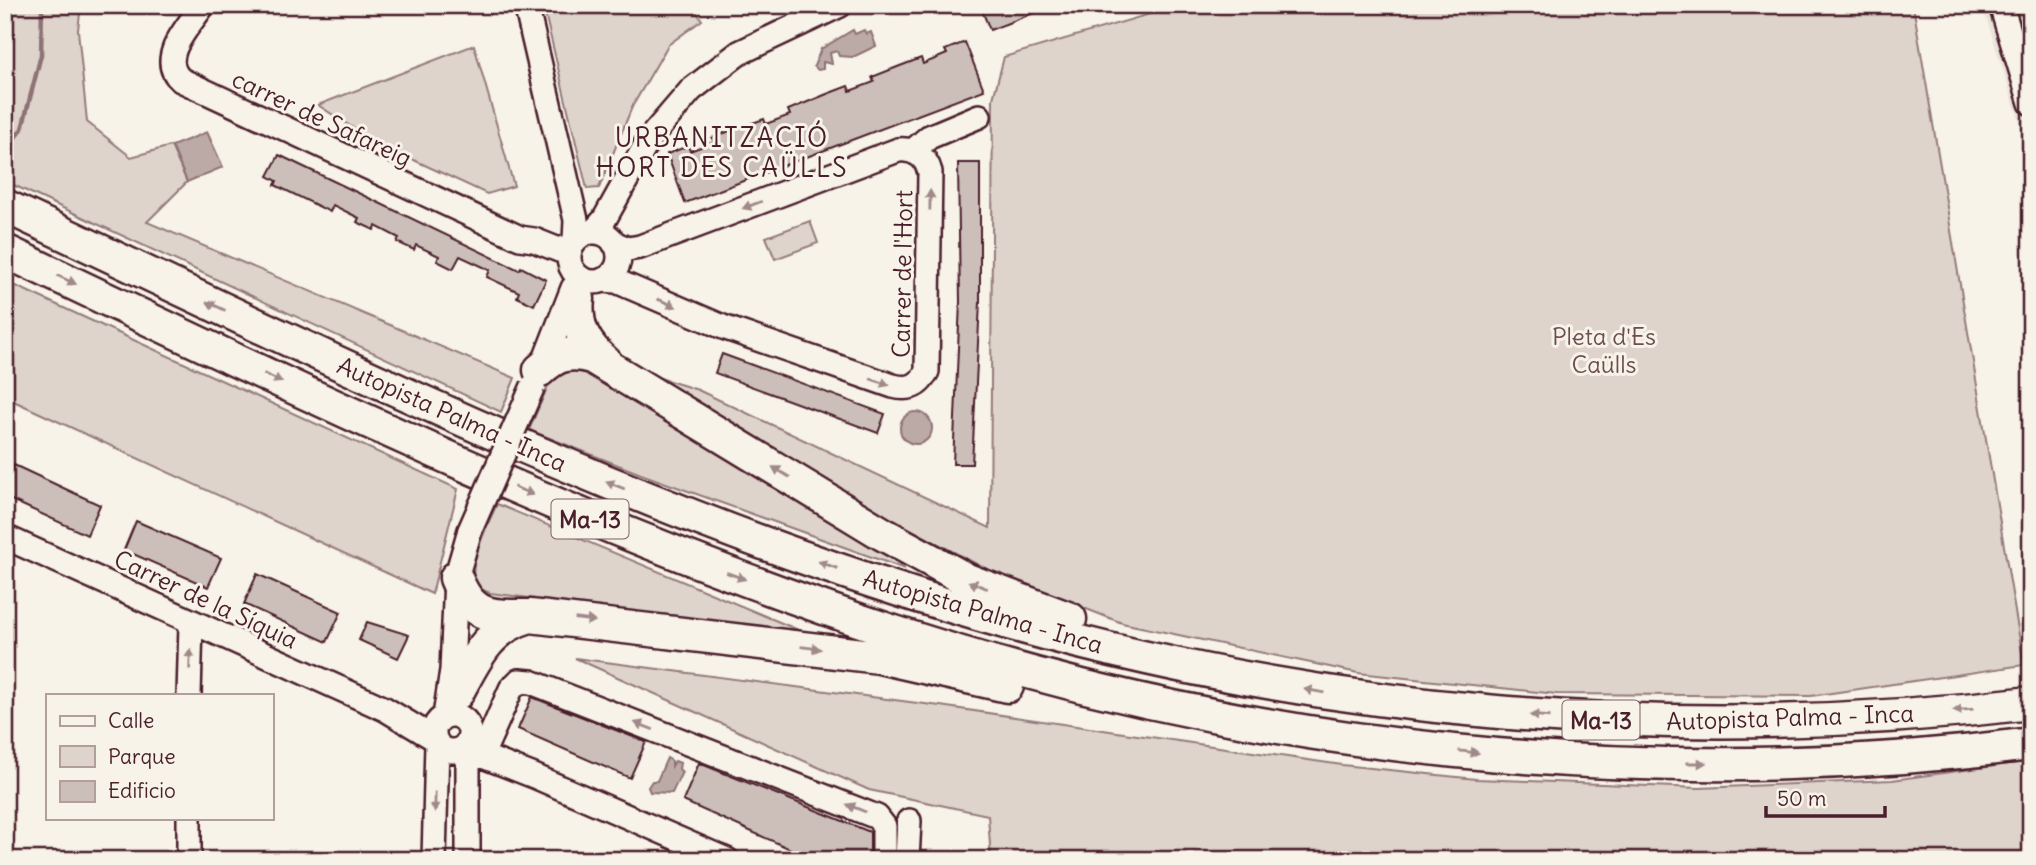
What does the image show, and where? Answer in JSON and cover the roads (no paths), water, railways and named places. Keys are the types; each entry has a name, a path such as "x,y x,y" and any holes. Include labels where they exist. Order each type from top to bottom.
{"highway":[{"name":"Autopista Palma - Inca","path":"5,206 419,401 677,510 829,565 980,615 1175,665 1333,695 1570,719 1651,722 1811,720 2031,702"},
{"name":"Autopista Palma - Inca","path":"5,251 366,421 662,548 915,638 1045,676 1202,713 1402,744 1482,753 1644,763 1804,762 2031,744"},
{"path":"585,280 577,312 582,335 613,369"},
{"path":"537,378 556,357 576,353 613,369 883,534 967,580 1053,614 1144,640 1175,665"},
{"path":"456,578 468,602 483,612 879,657 1131,715 1202,713"},
{"path":"454,722 476,655 501,628 530,616"}],"street":[{"name":"carrer de Safareig","path":"203,5 172,56 174,72 181,80 520,238 534,240 559,250 590,237"},
{"path":"434,860 454,722 456,578 470,530 554,339 585,280 613,272 618,261 590,237 526,5"},
{"path":"585,280 569,259 590,237 611,228 623,201 626,181 649,139 667,115 708,76 757,44 841,5"},
{"path":"2001,5 2031,103"},
{"path":"2012,41 2018,5"},
{"path":"913,151 929,137 979,116"},
{"name":"Carrer de l'Hort","path":"585,280 616,281 723,327 892,387 916,386 924,377 928,365 930,172 925,159 913,151 898,150 640,247 628,249 590,237"},
{"name":"carrer de Safareig","path":"520,238 530,247 585,280"},
{"name":"Carrer de la Síquia","path":"5,537 191,624 385,709 454,722 534,776 727,860"},
{"path":"189,694 191,624"},
{"path":"454,722 519,681 531,682 877,817 884,826 884,860"},
{"path":"454,722 468,761 468,860"},
{"path":"189,820 189,860"},
{"path":"907,860 909,821"}],"waterway":[{"path":"5,149 22,129 41,55 42,5"}],"district":[{"name":"URBANITZACIÓ HORT DES CAÜLLS","path":"722,152"}],"park label":[{"name":"Pleta d'Es Caülls","path":"1604,350"}]}
